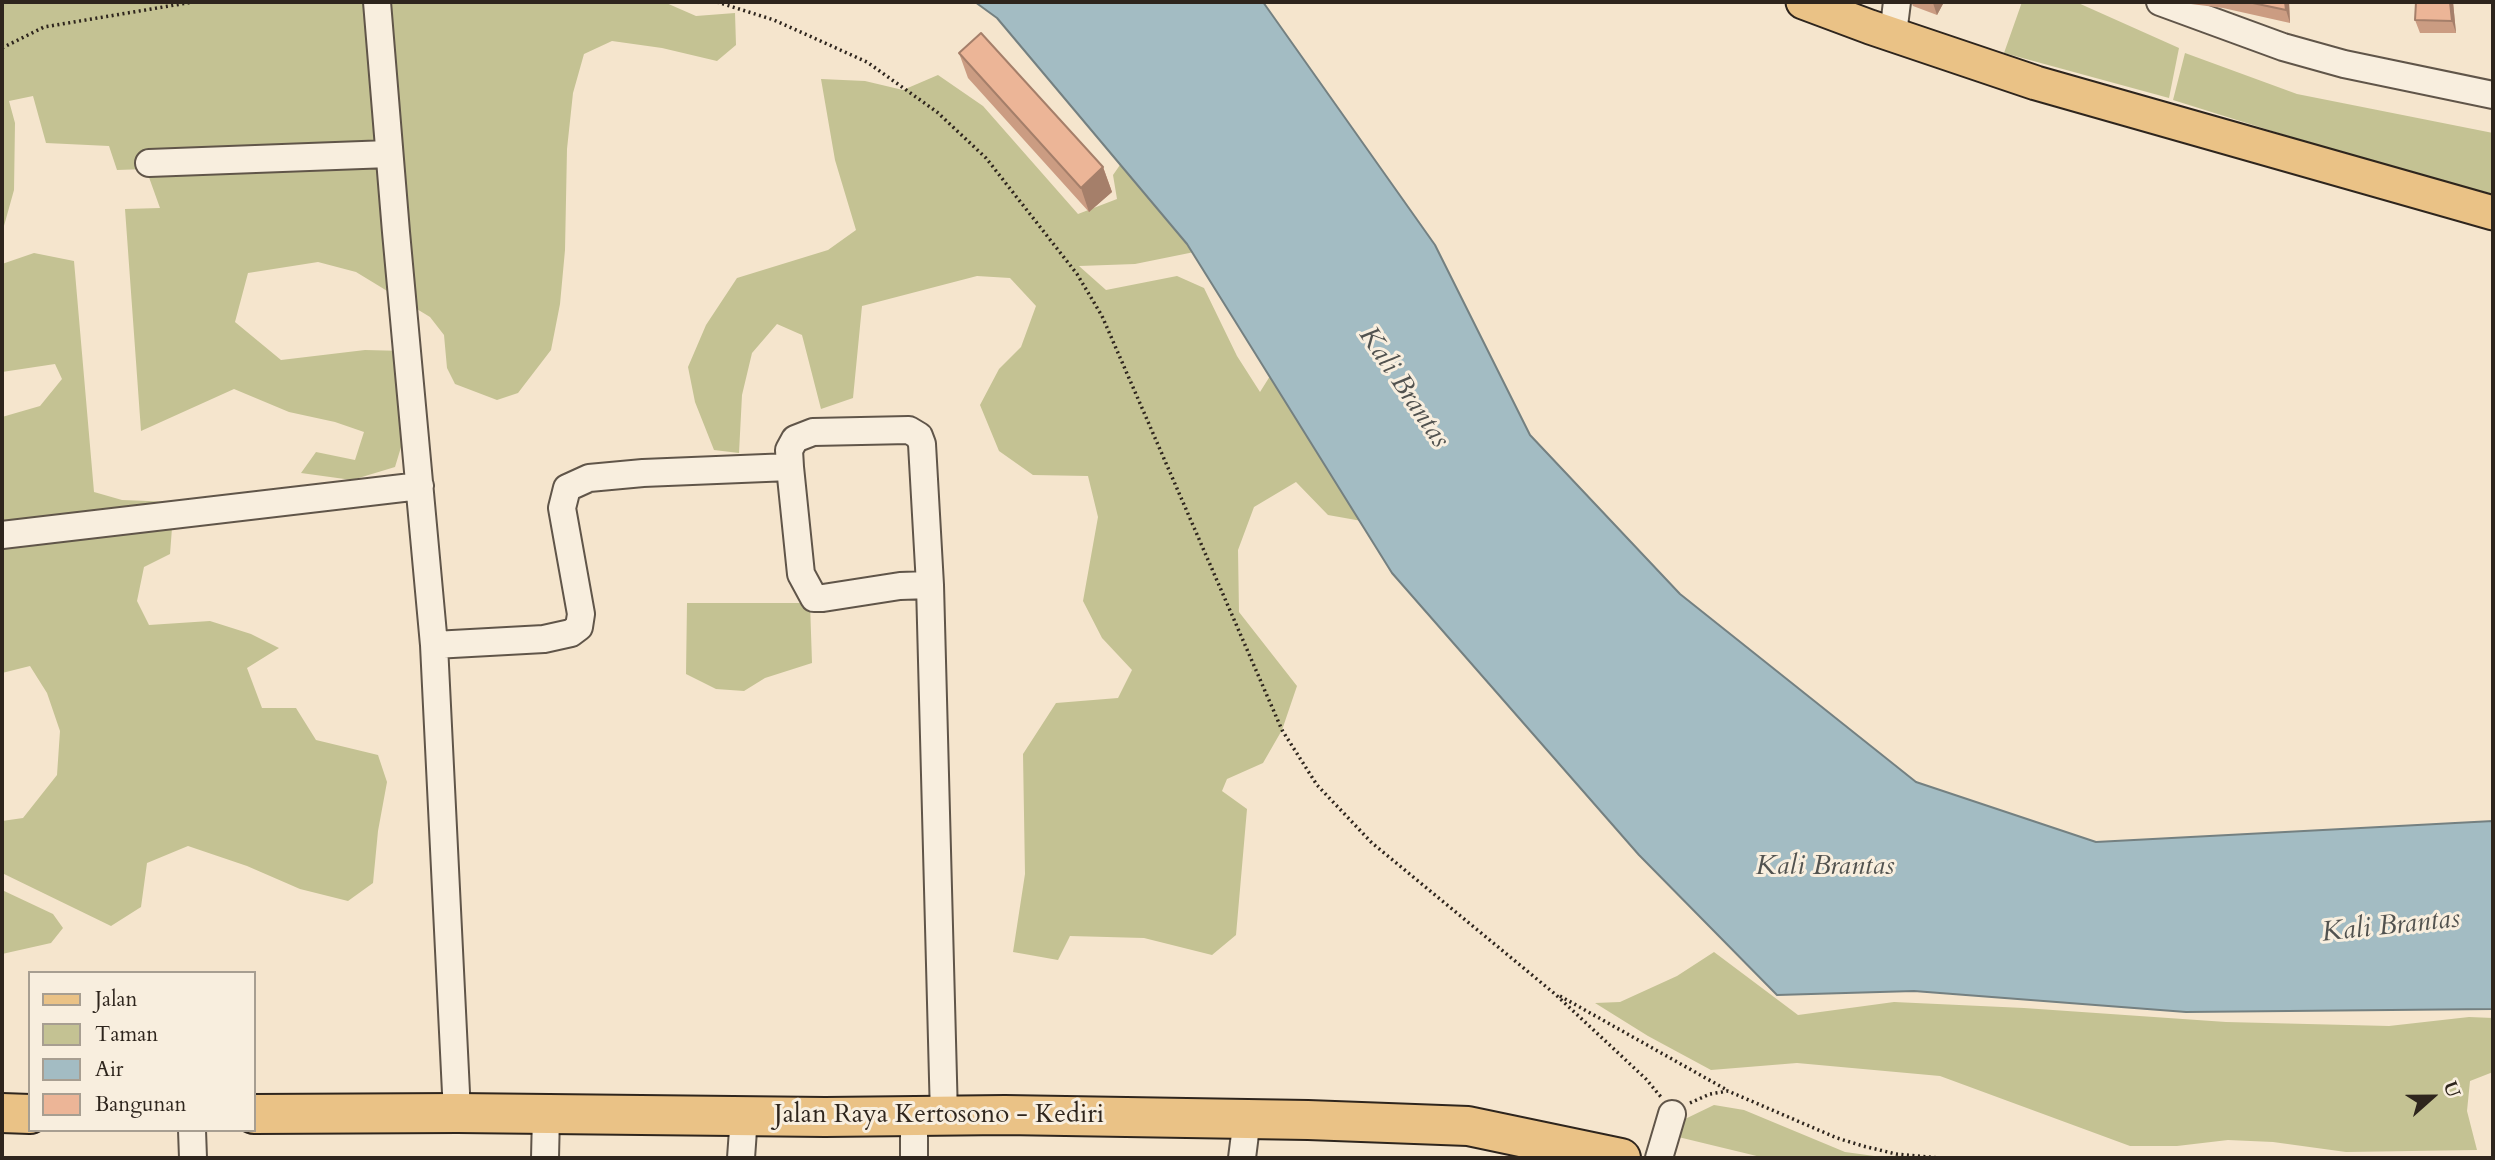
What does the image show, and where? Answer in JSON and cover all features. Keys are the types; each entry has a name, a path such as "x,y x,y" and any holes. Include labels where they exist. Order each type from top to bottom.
{"highway":[{"path":"2,1113 28,1114"},
{"name":"Jalan Raya Kertosono - Kediri","path":"256,1114 1247,1118 1468,1126 1621,1158"}],"main road":[{"path":"1803,2 2036,83 2493,214"}],"street":[{"path":"377,2 434,645 457,1113"},
{"path":"1893,34 1897,2"},
{"path":"2160,2 2283,47 2332,61 2493,95"},
{"path":"149,163 390,155"},
{"path":"914,1158 929,1115 930,585 922,444 919,436 909,430 813,432 795,439 789,450 801,574 814,597 930,585"},
{"path":"434,645 544,639 571,633 579,627 581,614 562,508 567,488 575,483 589,478 643,473 790,467"},
{"path":"2,535 419,486"},
{"path":"1659,1158 1672,1114"},
{"path":"545,1115 545,1158"},
{"path":"741,1158 744,1116"},
{"path":"1242,1158 1247,1118"},
{"path":"192,1132 194,1158"}],"path":[{"path":"2,48 44,27 193,2"},
{"path":"717,2 774,20 867,62 937,112 986,158 1077,274 1102,316 1282,730 1317,785 1372,843 1555,994 1646,1079 1672,1114 1710,1094 1728,1091"},
{"path":"1555,994 1728,1091 1838,1138 1896,1154 1940,1158"}],"green space":[{"path":"2,2 664,2 696,16 735,13 736,45 717,61 662,48 612,41 584,54 573,93 567,149 565,250 560,304 551,350 518,393 497,400 455,384 447,368 444,335 430,317 356,272 318,262 248,273 235,322 281,360 365,350 405,351 408,424 395,467 352,480 301,473 316,452 355,460 364,432 335,422 289,412 234,389 141,431 125,209 160,208 146,169 117,170 109,146 46,143 33,96 9,101 15,123 14,190 2,233"},
{"path":"2022,2 2076,2 2179,48 2169,98 2004,53"},
{"path":"2185,53 2297,94 2493,133 2493,194 2374,163 2173,100"},
{"path":"938,75 983,106 1078,214 1117,199 1113,175 1136,142 1219,247 1135,264 1079,266 1106,290 1177,276 1204,288 1237,356 1260,392 1287,349 1373,523 1328,515 1296,482 1254,507 1238,550 1239,612 1297,686 1282,730 1263,763 1227,779 1222,791 1247,809 1236,935 1212,955 1144,938 1070,936 1058,960 1013,952 1025,874 1023,754 1056,703 1118,698 1132,670 1102,638 1083,601 1098,517 1088,476 1033,475 999,451 980,405 999,369 1021,347 1036,306 1010,278 977,276 862,306 853,398 821,409 802,335 777,324 752,353 742,395 739,453 714,450 695,402 688,367 706,325 737,278 828,250 856,230 835,160 821,79 865,81 903,90"},
{"path":"34,253 74,261 94,492 122,500 174,502 170,554 144,567 137,601 149,625 210,621 251,634 279,648 247,668 262,708 296,708 316,740 378,755 387,782 378,831 373,883 348,901 300,889 247,866 188,846 147,863 141,907 111,926 2,873 2,821 23,818 57,775 60,731 47,693 30,666 2,673 2,417 40,406 62,379 55,364 2,372 2,264"},
{"path":"687,603 810,603 812,663 765,678 744,691 716,689 686,674"},
{"path":"2,890 53,914 63,928 51,943 2,954"},
{"path":"1714,952 1798,1015 1894,1002 2226,1022 2389,1026 2469,1017 2493,1018 2493,1072 2470,1081 2467,1111 2477,1150 2346,1152 2273,1142 2228,1140 2177,1146 2130,1146 1940,1076 1797,1063 1711,1070 1595,1003 1620,1002 1677,976"},
{"path":"1714,1105 1744,1110 1845,1152 1889,1158 1765,1158 1670,1135 1685,1119"}],"water":[{"name":"Kali Brantas","path":"975,2 1263,2 1435,245 1530,435 1680,594 1916,782 2096,842 2493,821 2493,1009 2186,1012 1914,991 1777,995 1639,855 1392,573 1187,244 997,18"}],"building":[{"path":"2248,2 2285,2 2286,10"},
{"path":"2416,2 2450,2 2452,21 2415,20"},
{"path":"981,33 1103,167 1081,188 959,53"}]}
